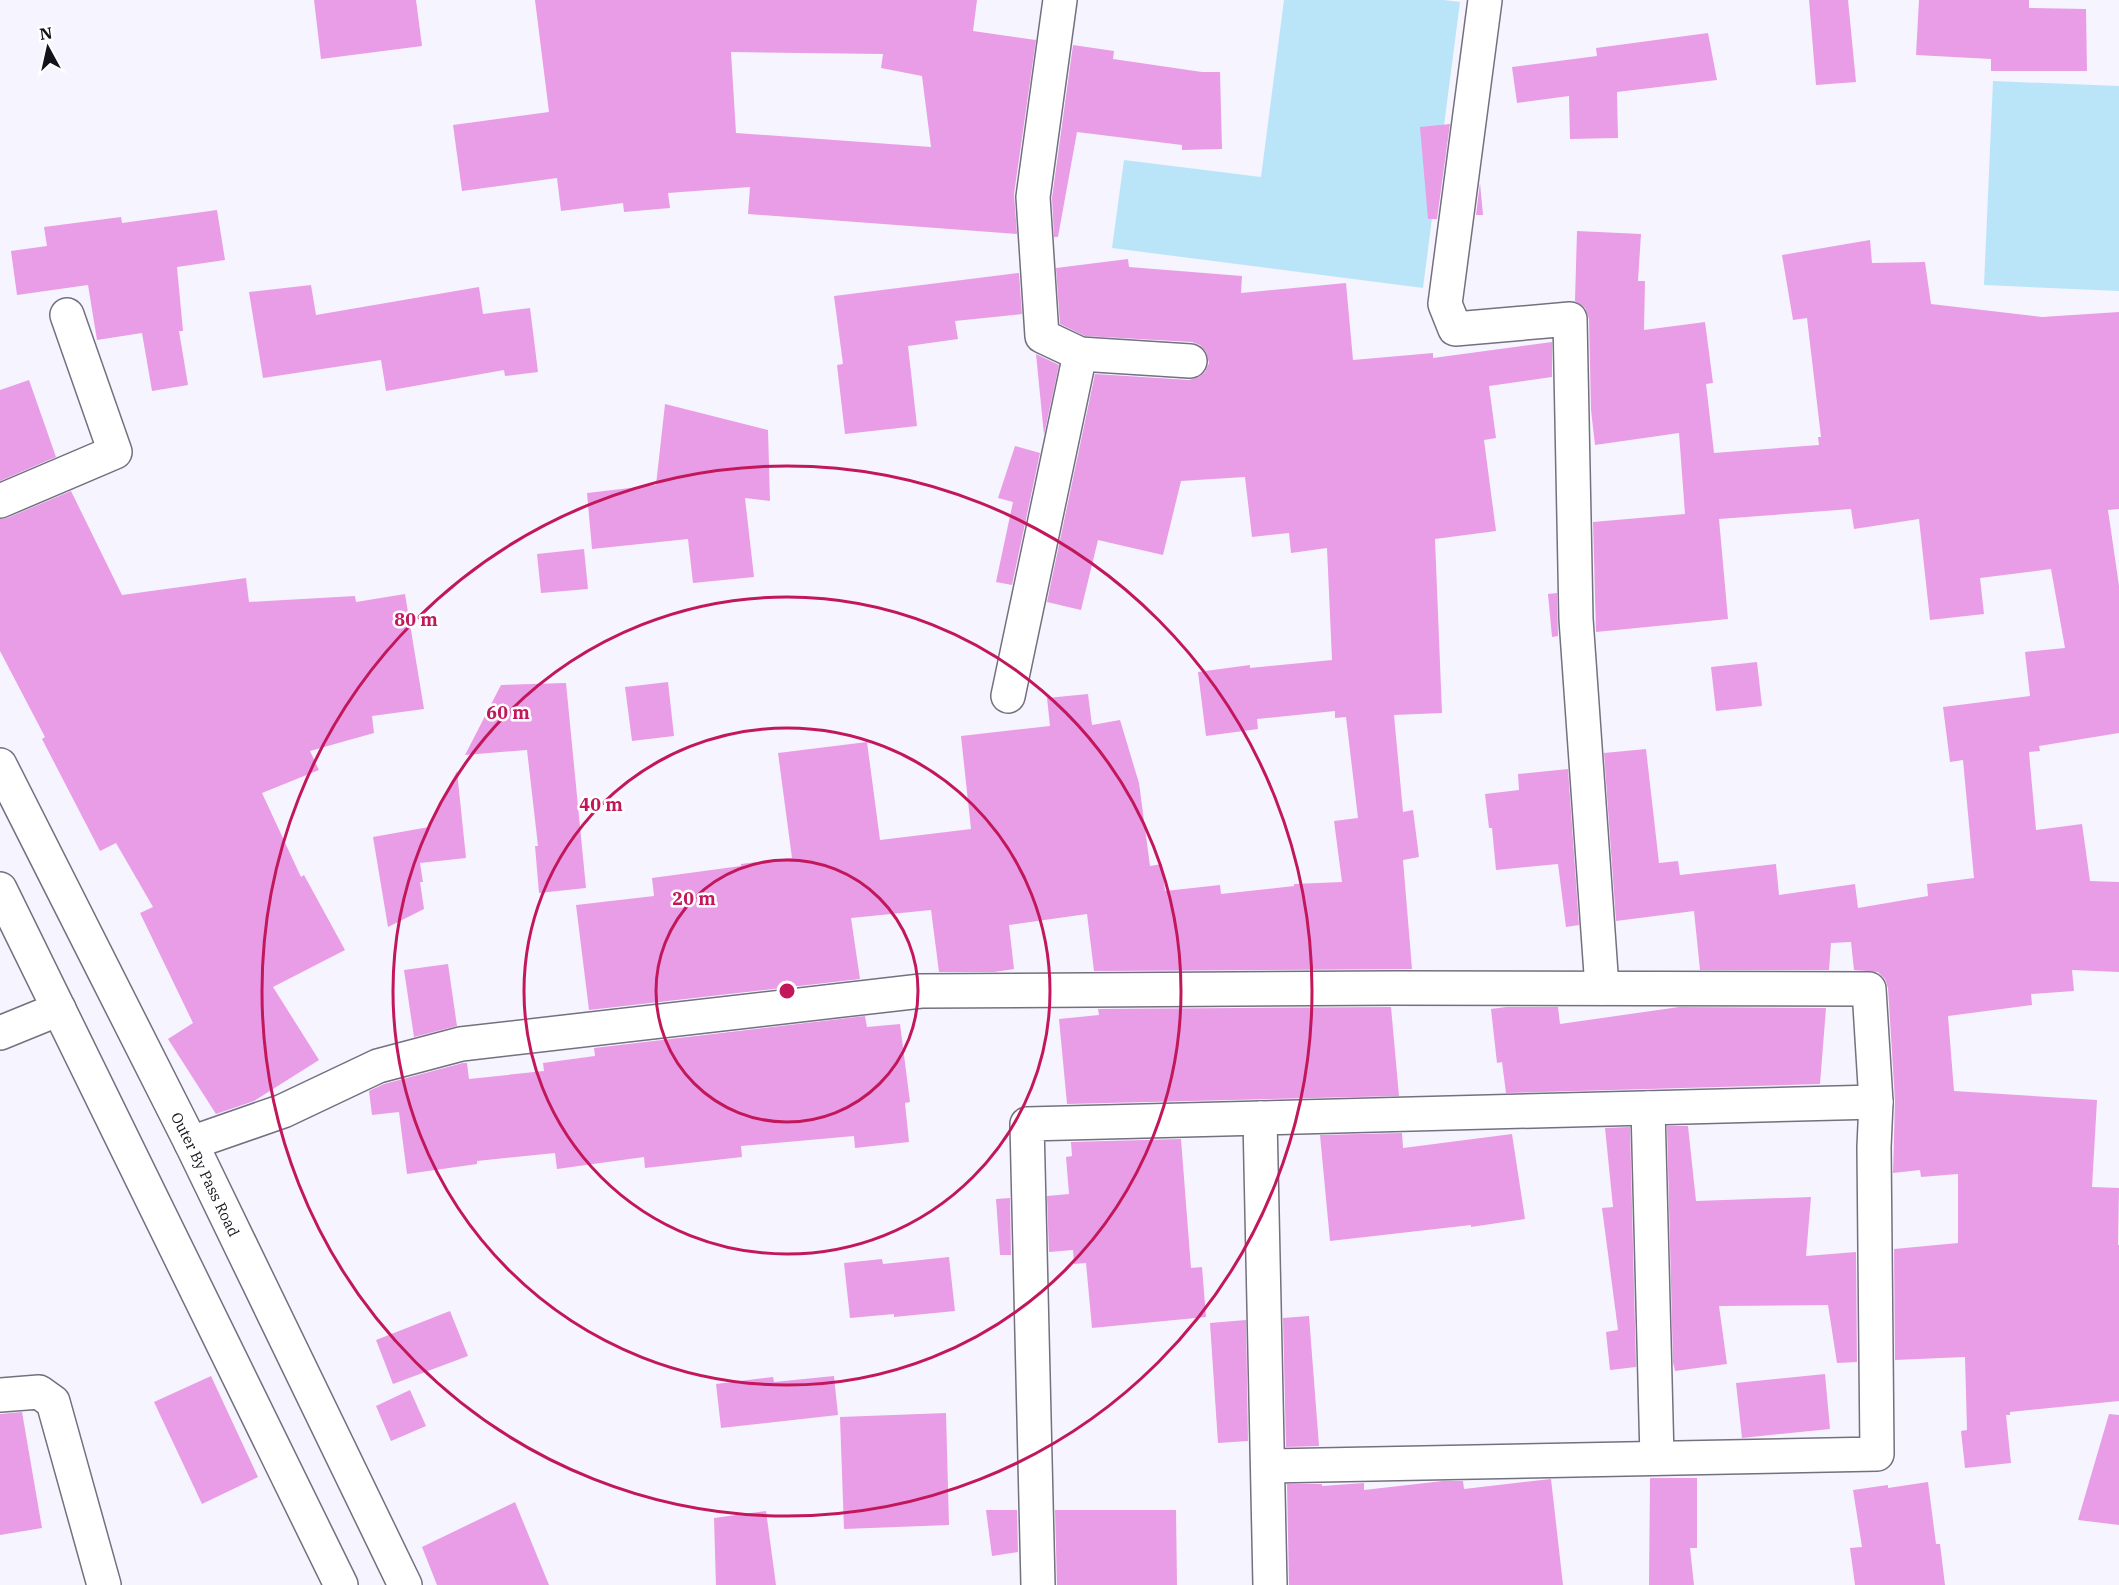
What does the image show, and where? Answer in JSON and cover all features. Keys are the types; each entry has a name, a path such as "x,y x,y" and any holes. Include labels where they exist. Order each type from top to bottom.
{"street":[{"path":"1060,0 1033,197 1042,336 1080,354 1190,361"},
{"path":"1485,0 1445,304 1455,329 1570,319 1576,619 1602,988"},
{"path":"0,501 115,452 67,315"},
{"path":"1008,696 1080,354"},
{"name":"Outer By Pass Road","path":"0,765 190,1143 405,1585"},
{"path":"0,889 341,1585"},
{"path":"190,1143 283,1111 378,1066 460,1044 921,991 1869,989 1876,1102 1874,1159 1877,1454 1268,1466"},
{"path":"0,1033 59,1009"},
{"path":"1038,1585 1027,1124 1876,1102"},
{"path":"1648,1108 1657,1458"},
{"path":"1260,1118 1270,1585"},
{"path":"0,1395 39,1392 53,1402 104,1585"}],"water":[{"path":"1284,0 1444,0 1460,2 1423,288 1112,248 1124,160 1261,177"},
{"path":"1993,81 2119,86 2119,291 1984,285"}],"building":[{"path":"314,0 416,0 422,46 321,59"},
{"path":"535,0 977,0 973,31 1036,40 1014,194 1017,234 748,214 750,187 668,193 670,208 624,212 623,203 561,211 557,178 462,191 453,125 549,112","holes":["731,52 883,54 881,68 922,76 931,147 736,133"]},
{"path":"1809,0 1848,0 1856,82 1816,85"},
{"path":"1919,0 2029,0 2029,8 2086,9 2087,71 1991,71 1991,59 1916,55"},
{"path":"1708,33 1717,80 1617,92 1618,138 1570,139 1569,96 1517,103 1512,67 1597,56 1596,48"},
{"path":"1073,45 1114,51 1113,59 1202,72 1220,72 1222,149 1182,150 1182,145 1077,132 1058,237 1054,237 1052,198"},
{"path":"1450,124 1437,219 1428,219 1420,127"},
{"path":"1480,183 1483,215 1476,215"},
{"path":"217,210 225,260 177,267 183,331 179,331 188,385 152,391 142,333 97,340 88,285 17,295 11,251 47,246 44,227 121,217 122,223"},
{"path":"1577,231 1641,234 1638,281 1645,281 1644,330 1705,322 1713,383 1706,384 1714,453 1819,445 1818,437 1821,437 1807,318 1793,320 1782,255 1870,240 1872,263 1925,262 1931,304 2042,317 2119,312 2119,509 2108,510 2119,586 2119,733 2039,746 2040,751 2029,752 2036,830 2082,824 2090,881 2119,882 2119,972 2072,970 2074,991 2031,994 2032,1005 1948,1016 1954,1091 2097,1100 2092,1187 2119,1188 2119,1401 2010,1412 2010,1415 2006,1415 2011,1463 1965,1468 1961,1431 1967,1430 1965,1357 1895,1360 1894,1249 1958,1243 1958,1174 1921,1177 1920,1170 1893,1173 1895,1101 1888,988 1885,979 1878,972 1854,970 1851,942 1831,943 1829,970 1700,970 1694,911 1616,921 1604,753 1646,749 1659,863 1678,861 1680,875 1776,864 1779,895 1855,884 1858,908 1928,896 1927,884 1974,878 1963,760 1950,762 1943,707 2030,696 2025,652 2065,648 2051,569 1980,578 1984,614 1930,620 1919,519 1854,529 1851,509 1719,519 1728,619 1596,632 1593,522 1685,514 1679,433 1595,445 1591,410 1589,319 1585,308 1575,301"},
{"path":"1128,259 1129,267 1242,276 1241,293 1346,283 1353,360 1433,353 1433,358 1552,342 1552,377 1489,386 1496,438 1484,440 1496,531 1435,539 1442,713 1394,715 1403,812 1413,810 1419,857 1403,860 1412,969 1094,971 1087,914 1009,925 1014,969 994,972 939,972 931,910 851,918 860,979 589,1010 576,905 654,896 652,878 792,858 778,753 867,742 880,840 971,829 961,736 1050,726 1047,698 1088,694 1092,725 1120,720 1139,783 1150,866 1162,864 1165,891 1220,885 1221,894 1294,886 1294,884 1342,882 1334,821 1358,818 1346,717 1335,718 1335,711 1257,719 1258,729 1206,736 1198,672 1250,665 1250,668 1332,660 1327,548 1291,553 1289,533 1252,537 1245,477 1181,481 1163,555 1098,540 1081,610 1047,602 1095,374 1189,380 1205,372 1209,363 1206,352 1200,345 1192,342 1085,336 1060,324 1056,268"},
{"path":"1019,273 1022,314 955,321 958,339 908,346 917,426 845,434 837,365 843,364 834,296"},
{"path":"311,285 316,315 479,287 483,314 530,308 538,372 505,376 504,370 386,391 381,360 263,378 249,292"},
{"path":"1036,354 1059,365 1044,435"},
{"path":"29,380 56,457 0,481 0,390"},
{"path":"665,404 768,430 770,501 745,498 754,577 693,583 688,539 592,549 587,493 656,485"},
{"path":"1015,446 1040,453 1012,585 996,582 1013,502 998,498"},
{"path":"71,491 122,595 246,578 249,602 355,596 356,602 405,594 424,709 372,716 374,733 310,751 319,770 262,793 301,877 304,875 345,950 273,987 319,1060 254,1101 216,1114 168,1039 193,1023 140,913 153,907 116,843 100,851 0,651 0,519"},
{"path":"584,549 588,589 541,593 537,554"},
{"path":"1557,593 1558,636 1552,637 1548,594"},
{"path":"1757,662 1762,706 1716,711 1711,667"},
{"path":"668,682 674,736 632,741 625,687"},
{"path":"566,683 586,888 539,893 535,846 538,846 527,750 465,755 501,685"},
{"path":"1568,769 1579,925 1566,927 1558,864 1496,870 1492,828 1489,828 1485,794 1519,790 1518,774"},
{"path":"457,771 466,858 420,863 424,909 388,927 373,837 429,827"},
{"path":"448,964 457,1026 414,1037 404,970"},
{"path":"1391,1007 1399,1096 1067,1104 1059,1019 1099,1015 1098,1009"},
{"path":"1558,1007 1560,1024 1679,1007 1826,1008 1820,1084 1506,1093 1502,1062 1497,1063 1491,1009"},
{"path":"865,1016 867,1027 900,1024 910,1102 905,1103 909,1142 855,1148 854,1136 741,1146 742,1157 645,1168 644,1157 557,1169 555,1153 477,1161 477,1164 407,1174 399,1112 372,1115 369,1091 384,1084 463,1063 467,1063 469,1079 544,1071 543,1063 595,1056 594,1048"},
{"path":"1667,1126 1688,1126 1696,1201 1811,1197 1806,1256 1856,1252 1857,1362 1837,1363 1828,1305 1719,1306 1727,1364 1675,1371"},
{"path":"1630,1127 1636,1367 1610,1370 1606,1332 1618,1330 1602,1208 1613,1207 1605,1128"},
{"path":"1402,1133 1403,1148 1512,1134 1525,1219 1471,1227 1471,1225 1330,1241 1320,1135"},
{"path":"1181,1139 1191,1268 1202,1267 1206,1317 1092,1328 1086,1263 1074,1264 1073,1250 1049,1252 1047,1196 1069,1194 1066,1157 1072,1156 1071,1142"},
{"path":"1010,1198 1011,1255 1000,1255 996,1199"},
{"path":"949,1257 955,1311 894,1317 894,1314 850,1318 844,1263 882,1259 883,1264"},
{"path":"450,1311 468,1356 393,1384 376,1340"},
{"path":"1309,1316 1319,1446 1286,1447 1283,1318"},
{"path":"1246,1320 1248,1441 1218,1443 1210,1323"},
{"path":"1825,1374 1830,1429 1742,1438 1736,1383"},
{"path":"211,1376 258,1477 202,1504 154,1402"},
{"path":"834,1376 838,1415 721,1428 716,1384 773,1377 774,1382"},
{"path":"410,1390 426,1426 391,1441 376,1406"},
{"path":"22,1412 42,1528 0,1535 0,1414"},
{"path":"946,1413 949,1525 844,1529 840,1417"},
{"path":"2109,1414 2119,1415 2119,1525 2078,1520"},
{"path":"1650,1478 1697,1478 1697,1548 1690,1548 1694,1585 1649,1585"},
{"path":"1551,1479 1563,1585 1289,1585 1287,1484 1322,1484 1322,1486 1364,1483 1364,1490 1443,1481 1463,1481 1464,1489"},
{"path":"1928,1482 1936,1544 1940,1544 1945,1585 1855,1585 1850,1548 1862,1547 1853,1490"},
{"path":"515,1502 549,1585 437,1585 422,1547"},
{"path":"986,1510 1017,1510 1018,1552 992,1556"},
{"path":"1055,1510 1176,1510 1177,1585 1057,1585"},
{"path":"766,1511 776,1585 716,1585 714,1518"}]}
